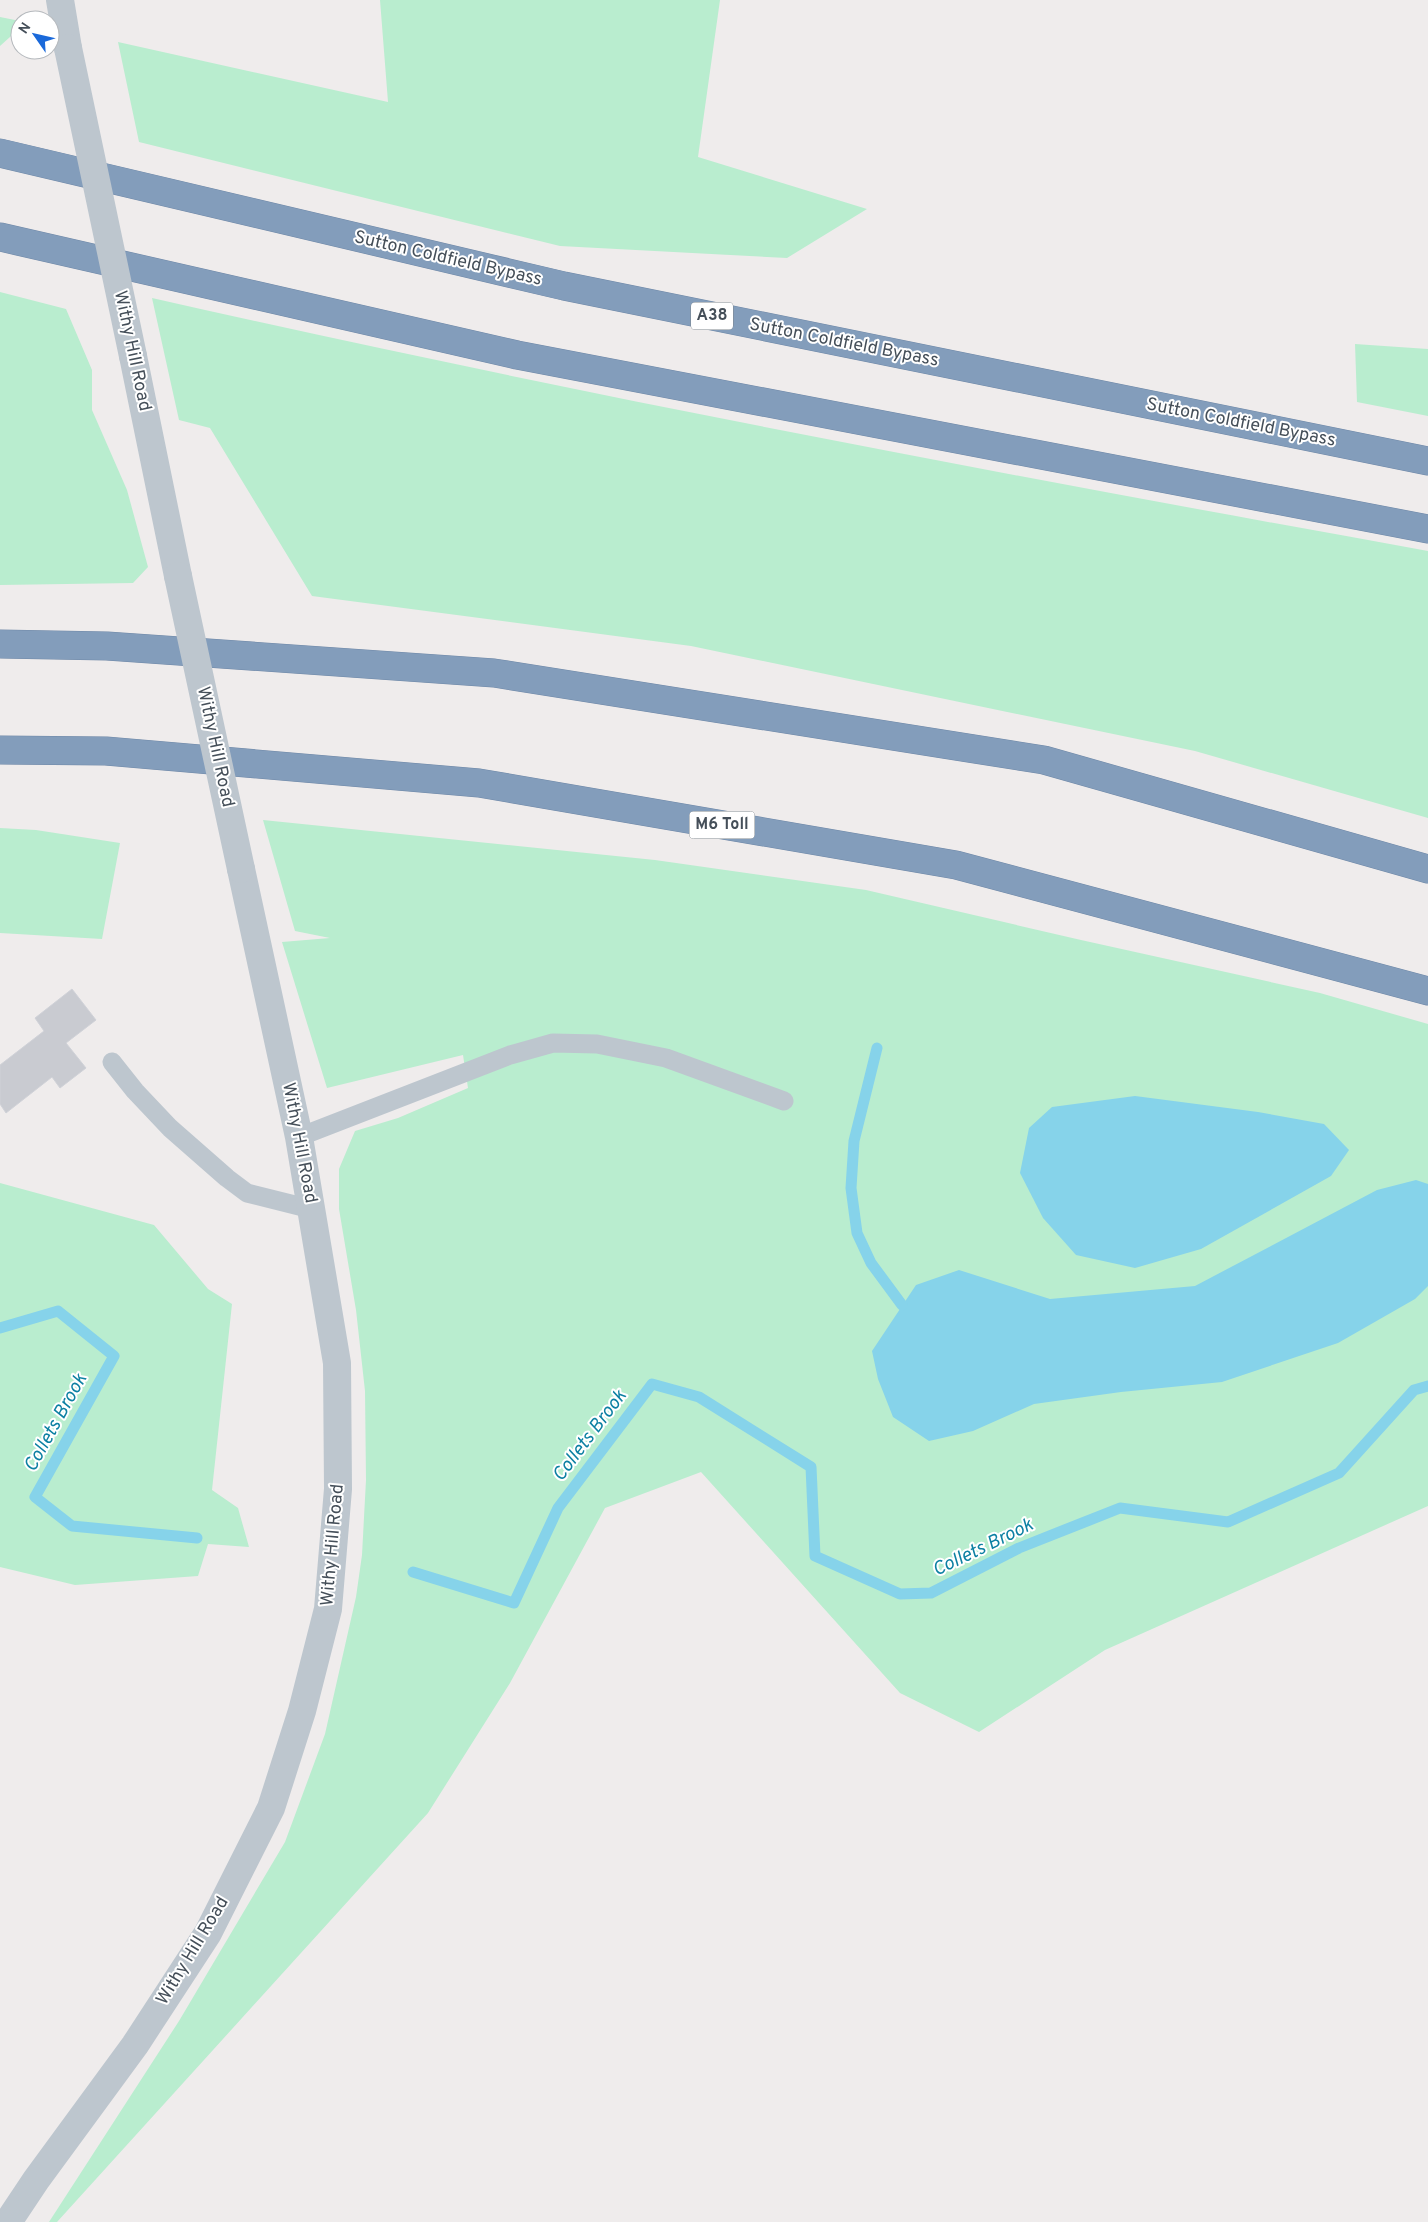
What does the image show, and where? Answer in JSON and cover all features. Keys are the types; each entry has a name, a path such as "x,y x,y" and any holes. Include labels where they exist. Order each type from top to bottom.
{"highway":[{"name":"Sutton Coldfield Bypass","path":"0,152 564,286 1428,461"},
{"path":"0,237 517,355 1428,528"},
{"path":"0,644 107,646 494,673 1044,760 1428,869"},
{"name":"M6 Toll","path":"0,750 106,751 488,785 956,865 1428,991"}],"street":[{"name":"Withy Hill Road","path":"8,2222 36,2180 135,2045 208,1933 271,1808 302,1711 328,1609 338,1489 337,1363 299,1137 178,576 68,48 60,0"}],"lane":[{"path":"299,1137 510,1055 553,1044 597,1044 666,1058 784,1101"},
{"path":"112,1062 135,1091 170,1128 222,1175 247,1193 311,1210"}],"green space":[{"path":"380,0 720,0 698,157 867,209 787,258 560,246 139,142 118,42 388,102"},
{"path":"0,17 10,19 10,37 0,46"},
{"path":"0,292 66,309 92,370 92,410 127,490 148,567 133,583 0,585"},
{"path":"152,298 470,367 788,432 1428,551 1428,818 1195,751 691,646 312,596 210,428 179,420"},
{"path":"1355,344 1428,349 1428,416 1357,402"},
{"path":"263,820 655,860 866,890 1320,993 1428,1024 1428,1506 1105,1650 979,1732 900,1693 701,1472 605,1508 510,1683 428,1813 57,2222 49,2222 179,2021 285,1842 325,1734 356,1597 362,1555 366,1480 365,1391 356,1310 339,1209 339,1169 355,1131 398,1118 468,1088 463,1055 327,1088 282,942 330,938 295,931"},
{"path":"0,828 36,830 120,843 102,939 0,933"},
{"path":"0,1183 154,1225 208,1289 232,1304 212,1490 238,1508 249,1547 208,1544 198,1576 75,1585 0,1567"}],"water":[{"path":"1135,1096 1258,1112 1324,1124 1349,1150 1331,1176 1201,1249 1135,1268 1076,1255 1043,1218 1020,1173 1029,1128 1052,1107"},
{"path":"1416,1180 1428,1184 1428,1286 1415,1299 1338,1343 1222,1382 1121,1392 1034,1404 973,1431 929,1441 893,1417 878,1379 872,1351 916,1285 959,1270 1050,1299 1195,1286 1377,1190"}],"building":[{"path":"72,989 96,1020 66,1043 86,1068 60,1088 52,1077 6,1113 0,1104 0,1065 44,1031 35,1018"}],"waterway":[{"path":"877,1048 854,1141 851,1188 857,1233 871,1263 902,1305"},
{"name":"Collets Brook","path":"0,1328 58,1311 114,1356 35,1497 72,1526 197,1538"},
{"name":"Collets Brook","path":"413,1572 514,1603 558,1508 652,1384 699,1397 811,1467 815,1556 900,1594 931,1593 1019,1548 1120,1508 1228,1522 1339,1473 1414,1390 1428,1386"}]}
